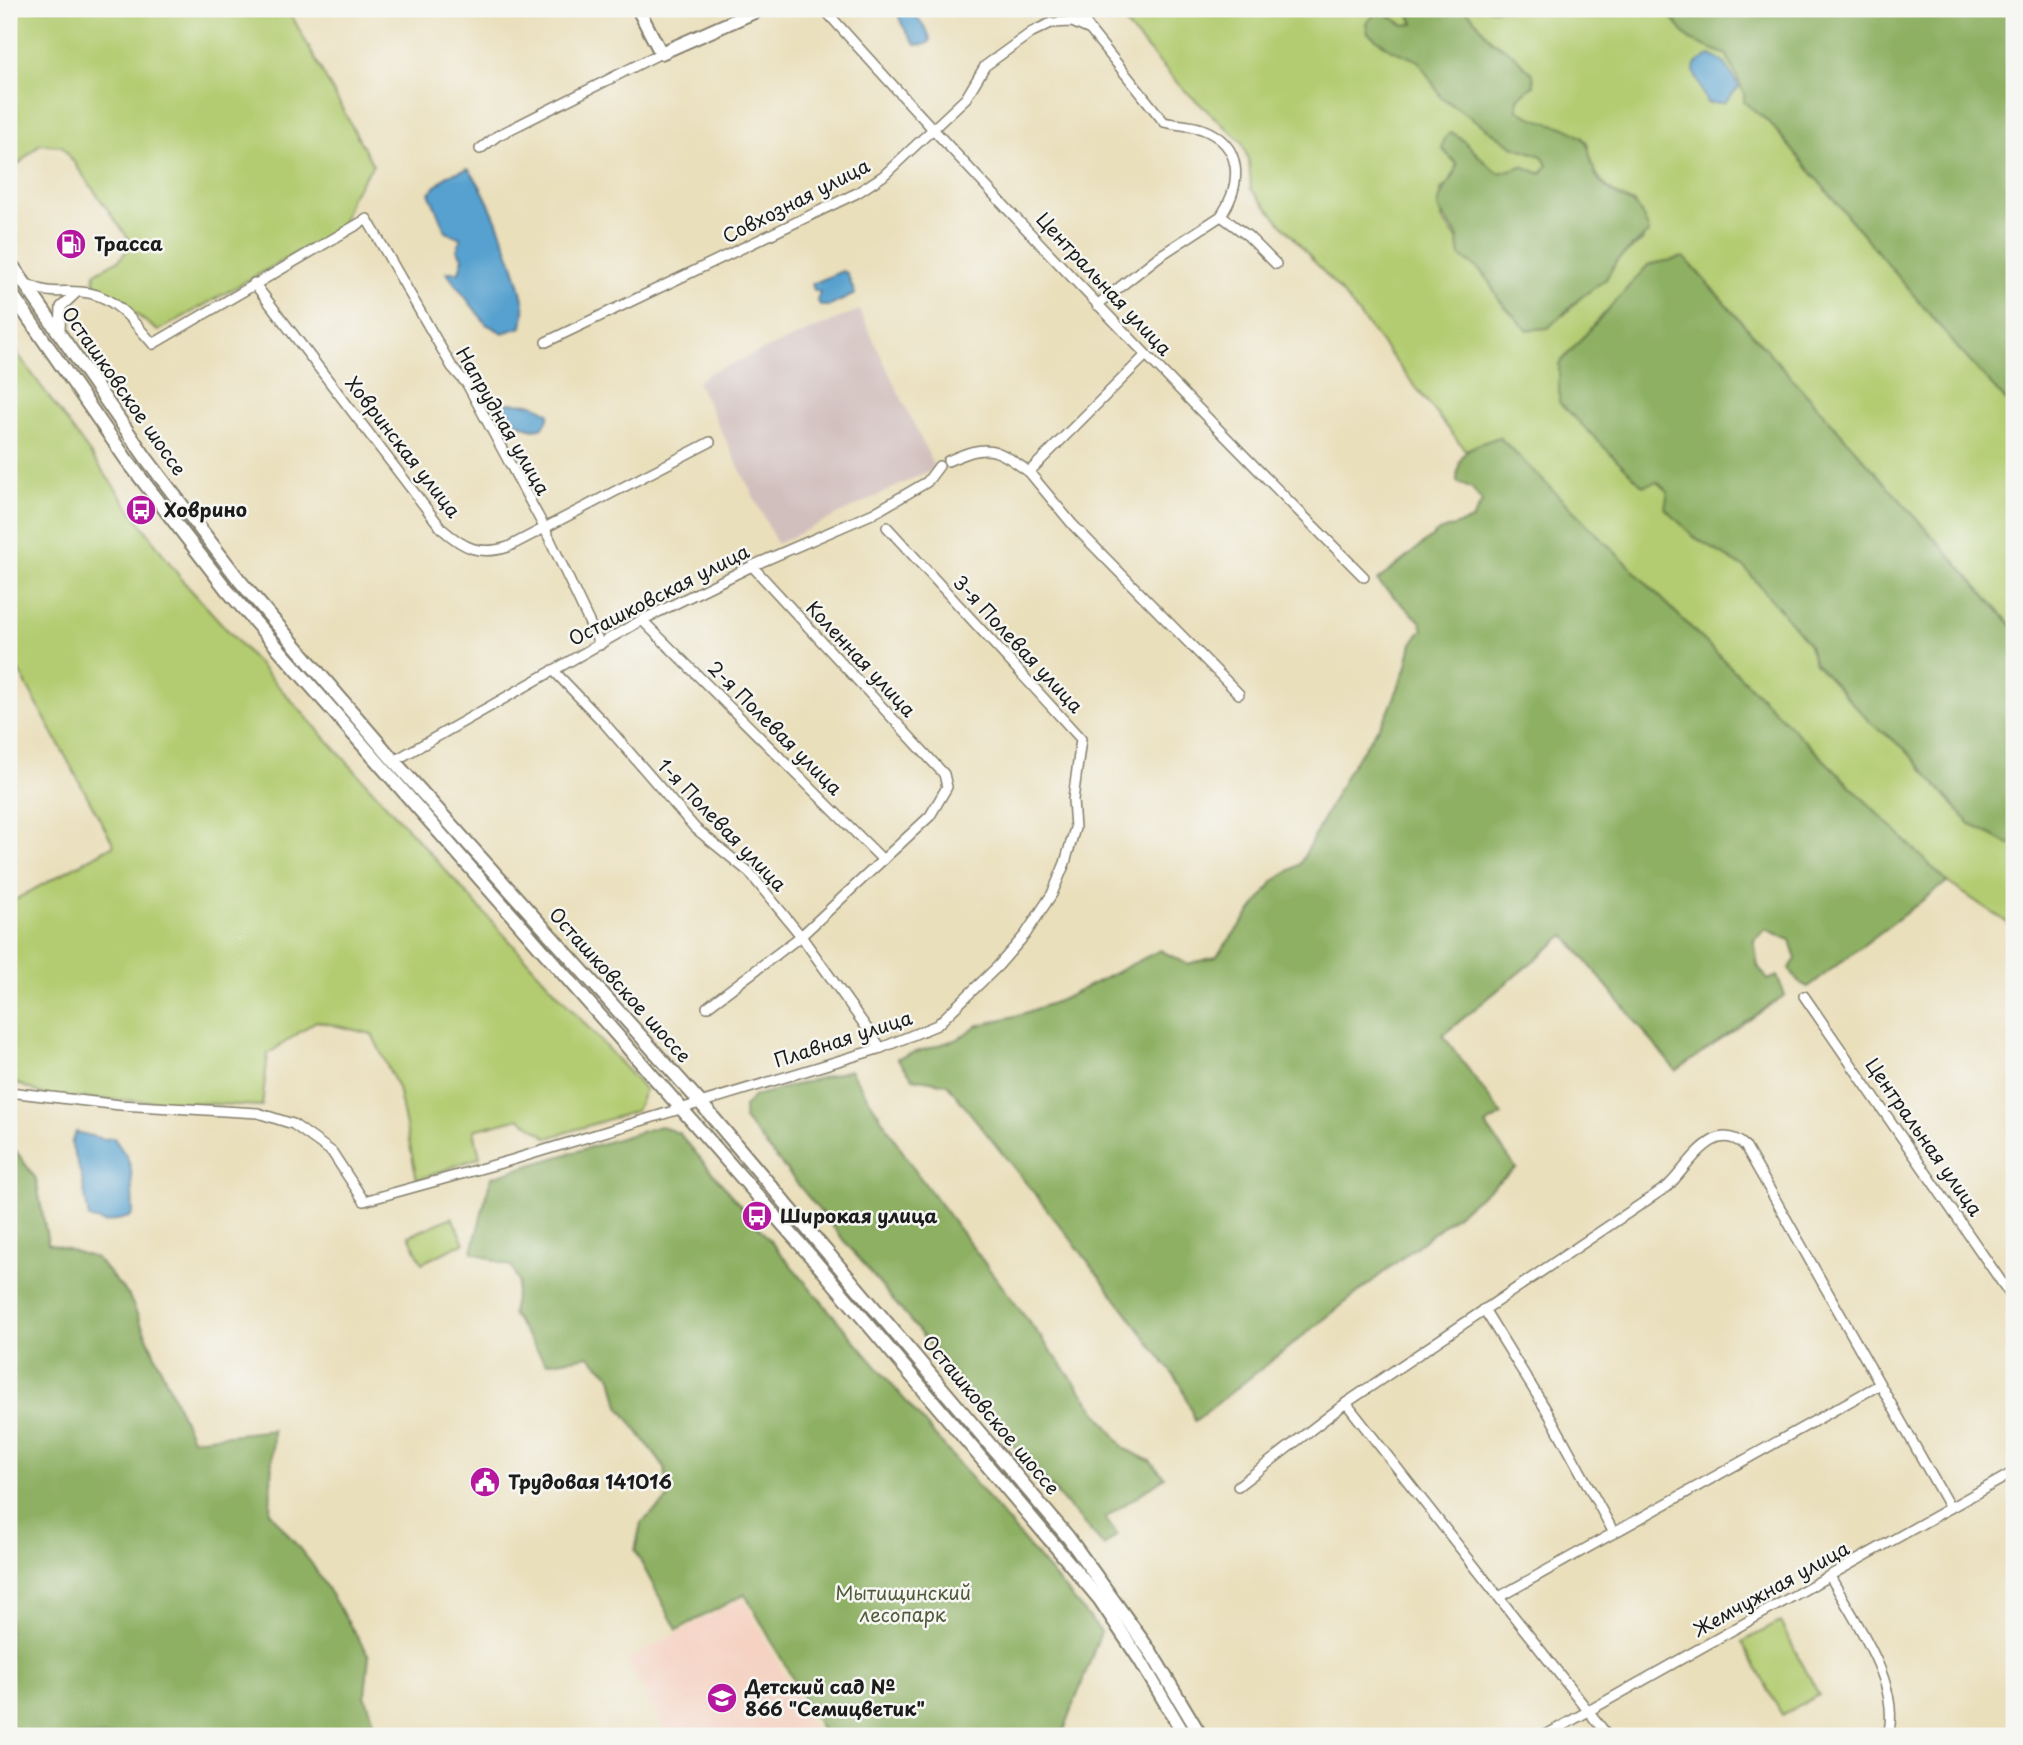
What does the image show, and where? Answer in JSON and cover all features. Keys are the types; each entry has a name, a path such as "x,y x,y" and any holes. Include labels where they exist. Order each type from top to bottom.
{"main road":[{"path":"638,9 661,54 761,9"},
{"name":"Осташковское шоссе","path":"9,261 191,520 394,761 699,1101 1068,1536 1152,1654 1200,1736"},
{"name":"Осташковское шоссе","path":"9,290 126,459 227,590 814,1260 1091,1590 1140,1660 1185,1736"}],"street":[{"name":"Центральная улица","path":"824,9 932,130 1144,357 1364,577"},
{"path":"1078,9 1090,30 1164,122 1202,129 1224,143 1237,166 1233,197 1221,216 1158,257 1097,305"},
{"name":"Совхозная улица","path":"546,342 857,193 883,176 966,98 985,66 1032,32 1051,23 1072,22 1090,30"},
{"path":"480,149 497,136 661,54"},
{"path":"1221,216 1248,236 1276,264"},
{"name":"Напрудная улица","path":"254,282 367,219 452,367 467,384 544,527 600,645"},
{"path":"23,282 42,292 91,293 116,305 153,344 254,282"},
{"name":"Ховринская улица","path":"254,282 442,529 476,550 490,552 710,442"},
{"path":"63,339 58,326 61,307 78,292"},
{"path":"1029,472 1144,357"},
{"name":"Осташковская улица","path":"394,761 642,620 752,566 874,513 927,482 943,464 974,449 986,448 999,451 1029,472 1073,525 1239,694"},
{"name":"3-я Полевая улица","path":"887,527 1081,739 1073,800"},
{"name":"Коленная улица","path":"752,566 944,774 947,787 930,816 883,860"},
{"name":"2-я Полевая улица","path":"642,620 883,860"},
{"name":"1-я Полевая улица","path":"553,670 605,724 695,828 749,872 801,936 881,1048"},
{"name":"Плавная улица","path":"9,1092 120,1105 258,1113 293,1124 332,1152 364,1201 525,1156 699,1101 881,1048 937,1025 998,967 1025,935 1052,894 1065,863 1074,828 1073,800"},
{"path":"707,1007 801,936 883,860"},
{"name":"Центральная улица","path":"1804,996 2014,1300"},
{"path":"1238,1486 1346,1403 1668,1185 1711,1139 1724,1135 1736,1138 1745,1146 1950,1508"},
{"path":"1484,1309 1550,1416 1614,1533"},
{"path":"1499,1597 1879,1385"},
{"path":"1346,1403 1608,1736"},
{"name":"Жемчужная улица","path":"1544,1736 2014,1472"},
{"path":"1830,1576 1886,1682 1892,1723 1888,1736"}],"shaded area":[{"path":"859,310 935,468 777,544 697,382 709,373"},
{"name":"Детский сад № 866 \"Семицветик\"","path":"743,1598 817,1736 668,1736 627,1660"}],"green space":[{"path":"9,9 288,9 373,165 351,197 341,228 158,331 94,282 95,273 119,260 130,247 128,238 62,146 40,144 9,173"},
{"path":"1112,9 1404,9 1414,24 1404,25 1385,13 1390,49 1419,60 1441,97 1513,146 1542,156 1547,165 1541,174 1522,166 1500,173 1483,162 1477,153 1457,164 1450,183 1441,189 1442,219 1520,324 1564,315 1580,298 1606,279 1617,260 1643,240 1636,204 1616,194 1601,181 1592,164 1587,142 1569,131 1534,119 1517,109 1518,98 1534,85 1509,51 1491,40 1470,14 1462,9 1664,9 1690,40 1727,55 1744,93 1745,102 1770,123 1957,347 2014,410 2014,628 1684,257 1657,482 1668,492 1694,537 1745,568 1808,643 1815,663 1871,723 1905,749 1969,823 2010,845 2014,841 2014,927 1947,882 1499,437 1465,450 1342,293 1251,189 1249,161 1241,141 1180,86"},
{"path":"1404,9 1462,9 1470,14 1491,40 1509,51 1533,74 1534,85 1518,98 1517,109 1581,137 1585,141 1599,180 1634,205 1644,219 1649,232 1617,260 1606,279 1580,298 1548,328 1527,330 1499,300 1485,274 1460,256 1457,235 1438,209 1441,196 1456,171 1457,164 1442,149 1444,139 1451,132 1500,173 1522,166 1541,174 1547,165 1542,156 1513,146 1441,97 1419,61 1390,49 1368,33 1366,23 1374,15 1385,13 1404,25 1414,24 1410,14"},
{"path":"1664,9 2014,9 2014,410 1957,347 1770,123 1744,102 1744,93 1727,55 1690,40"},
{"path":"1684,257 2014,628 2014,841 2010,845 1969,823 1905,749 1871,723 1815,663 1808,643 1745,568 1694,537 1665,508 1668,492 1657,482 1643,486 1559,402 1559,364 1648,265"},
{"path":"9,342 182,580 645,1090 636,1111 548,1138 520,1118 474,1130 480,1157 417,1180 398,1088 372,1034 316,1021 268,1054 262,1106 49,1097 9,1080 9,903 114,845 9,653"},
{"path":"1499,437 1947,882 1808,987 1798,982 1789,969 1796,959 1790,940 1766,929 1754,940 1758,966 1768,980 1777,976 1785,995 1676,1071 1565,935 1443,1035 1502,1115 1486,1125 1516,1168 1195,1421 1181,1385 1077,1247 947,1084 913,1078 897,1058 958,1039 976,1026 1061,1000 1160,950 1187,964 1216,957 1274,881 1300,864 1347,773 1388,713 1406,669 1412,643 1423,629 1420,621 1377,581 1439,531 1472,520 1482,502 1472,488 1457,482 1460,462 1468,450"},
{"path":"850,1070 916,1172 1125,1449 1150,1461 1165,1477 1105,1518 1117,1535 1104,1546 1004,1435 744,1119 744,1107 755,1096"},
{"path":"9,1109 16,1111 11,1144 36,1179 48,1243 96,1258 129,1296 192,1439 273,1430 270,1512 312,1564 369,1656 365,1695 379,1736 9,1736"},
{"name":"Мытищинский лесопарк","path":"660,1126 679,1133 1101,1632 1062,1736 825,1736 745,1594 677,1630 635,1551 641,1523 668,1499 664,1467 619,1406 612,1377 589,1356 546,1363 512,1314 518,1282 512,1267 472,1252 491,1177"},
{"path":"452,1217 464,1243 422,1263 409,1236"},
{"path":"1780,1622 1819,1695 1782,1715 1742,1642"}],"water":[{"path":"905,9 924,26 931,40 927,44 916,45 904,28 898,10"},
{"path":"1710,55 1724,62 1739,87 1724,103 1707,103 1694,72 1695,64"},
{"path":"468,169 484,195 502,234 524,305 522,327 503,333 486,324 446,272 459,272 463,258 457,250 461,238 446,232 429,193 448,175"},
{"path":"842,271 847,273 855,294 830,306 821,306 817,300 820,292 814,290 812,284"},
{"path":"506,403 533,404 549,413 547,422 536,429 523,425 505,410"},
{"path":"76,1132 103,1139 114,1138 127,1157 131,1169 133,1212 130,1217 105,1223 89,1218 82,1178 71,1143"}],"place":[{"name":"Трасса","path":"71,244"},
{"name":"Ховрино","path":"141,510"},
{"name":"Широкая улица","path":"757,1216"},
{"name":"Трудовая 141016","path":"485,1482"},
{"name":"Детский сад № 866 \"Семицветик\"","path":"722,1698"}]}
